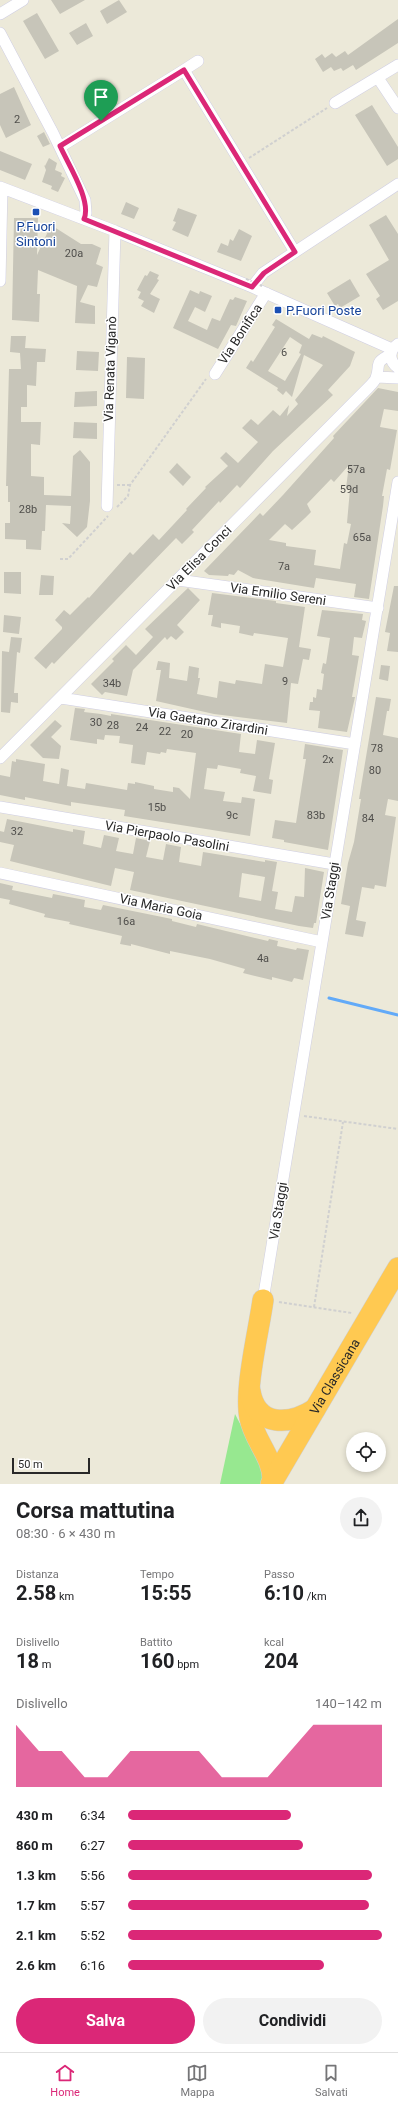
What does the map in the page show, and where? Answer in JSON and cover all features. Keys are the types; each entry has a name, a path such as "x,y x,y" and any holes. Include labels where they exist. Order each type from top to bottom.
{"highway":[{"name":"Via Classicana","path":"276,1483 315,1409 398,1268"},
{"name":"Via Classicana","path":"276,1483 398,1292"},
{"path":"264,1300 250,1390 249,1416 257,1438 273,1469 276,1483"},
{"path":"250,1390 252,1400 257,1408 273,1419 282,1421 293,1420 315,1409"}],"street":[{"path":"0,14 24,0"},
{"path":"0,33 60,146 85,200 86,213 84,219"},
{"path":"60,146 198,61"},
{"path":"335,103 398,65"},
{"path":"184,70 295,252"},
{"path":"378,78 398,108"},
{"path":"257,286 264,273 398,184"},
{"path":"0,281 1,188"},
{"name":"Via Bonifica","path":"1,188 257,286 394,350"},
{"name":"Via Renata Viganò","path":"112,509 115,231"},
{"name":"Via Bonifica","path":"214,374 257,286"},
{"path":"394,350 393,364 398,368"},
{"name":"Via Elisa Conci","path":"0,758 178,580 377,377 377,367 380,362 394,350"},
{"path":"377,377 398,378"},
{"name":"Via Staggi","path":"264,1300 334,864 398,482"},
{"name":"Via Emilio Sereni","path":"178,580 378,608"},
{"name":"Via Gaetano Zirardini","path":"61,698 354,744"},
{"name":"Via Pierpaolo Pasolini","path":"0,807 334,864"},
{"name":"Via Maria Goia","path":"0,873 322,942"}],"path":[{"path":"241,163 335,103"},
{"path":"60,559 68,559 112,509 128,496 130,485 209,374 214,374"},
{"path":"293,1115 398,1129"},
{"path":"314,1307 343,1122"},
{"path":"264,1300 352,1313"}],"green space":[{"path":"235,1414 263,1468 262,1484 220,1484"}],"building":[{"path":"51,0 85,0 60,14"},
{"path":"119,0 127,12 107,24 100,11"},
{"path":"37,13 59,51 45,59 23,21"},
{"path":"398,19 398,43 356,70 353,65 343,71 341,68 334,71 331,67 323,72 315,59 322,54 325,58 332,53 336,57 345,51 348,55"},
{"path":"86,23 93,36 77,45 69,33"},
{"path":"14,87 31,125 6,138 0,125 0,94"},
{"path":"372,105 398,147 398,159 387,166 355,115"},
{"path":"44,132 50,144 43,147 37,136"},
{"path":"0,151 32,164 25,180 0,170"},
{"path":"49,158 57,163 55,170 62,173 61,176 65,178 58,192 51,189 52,186 42,182 46,170 44,165 45,166"},
{"path":"126,202 139,208 134,219 121,214"},
{"path":"178,208 197,215 188,237 172,230 176,222 173,221"},
{"path":"386,215 398,234 398,301 383,310 376,299 380,296 366,274 389,260 369,225"},
{"path":"14,218 38,218 37,255 51,225 81,244 92,244 101,248 96,264 103,267 97,287 88,285 80,302 95,306 95,324 75,323 77,286 38,270 37,294 40,294 39,322 12,320"},
{"path":"239,229 252,236 241,261 217,252 221,243 228,246 230,239 233,241"},
{"path":"150,271 159,275 157,279 159,280 150,294 160,299 154,313 141,306 144,301 138,298 141,292 137,290 145,275 147,276"},
{"path":"350,279 360,296 340,308 338,304 335,306 327,293"},
{"path":"190,290 199,294 200,291 212,296 205,312 195,307 188,321 207,330 212,318 220,321 230,299 233,300 235,297 247,301 236,326 231,325 218,349 173,328"},
{"path":"276,319 309,339 312,334 322,338 323,336 355,352 350,366 328,390 333,395 273,451 240,488 237,485 220,503 219,501 192,530 194,532 182,544 176,538 54,664 52,662 46,669 34,658 62,629 62,627 55,620 64,610 70,615 88,597 89,598 130,552 133,555 153,534 159,540 187,510 186,509 206,488 205,487 228,466 220,458 226,452 238,463 258,442 242,428 251,419 258,425 273,410 280,416 289,405 287,416 298,404 295,400 323,365 304,355 292,397 286,391 283,395 277,390 278,388 246,368 251,360 253,362 275,327 272,325","holes":["290,337 302,345 299,353 301,354 285,381 268,371"]},
{"path":"11,336 26,336 25,348 46,349 45,362 37,362 36,386 27,385 27,407 21,407 21,422 41,422 40,445 31,444 31,476 44,477 44,495 71,496 73,456 80,450 90,462 90,501 87,527 77,537 62,523 70,524 71,506 46,505 45,531 42,531 41,550 26,549 26,540 5,539 5,523 10,523 10,502 8,502 8,486 6,486 9,369 21,369 20,353 10,352"},
{"path":"77,351 99,352 98,371 76,370"},
{"path":"127,357 145,358 144,399 126,398"},
{"path":"378,388 398,392 398,411 384,409 380,427 397,430 390,470 387,469 382,496 384,496 383,506 369,599 354,597 356,584 316,578 314,588 253,578 238,570 234,575 229,574 228,576 209,575 204,571 260,513 263,516 334,438 333,436","holes":["349,465 346,488 350,489 347,523 351,524 347,544 344,543 340,569 314,565 316,550 286,546 286,543 269,540 285,524 292,530 305,518 311,512 307,504 331,479 334,482"]},
{"path":"97,391 97,406 74,407 75,392"},
{"path":"74,422 97,423 97,439 73,438"},
{"path":"177,463 191,477 183,486 169,472"},
{"path":"4,572 21,572 21,594 4,593"},
{"path":"41,575 54,576 53,595 39,595"},
{"path":"394,586 398,586 398,652 387,651 390,633 385,632"},
{"path":"188,588 200,600 177,625 184,632 176,640 171,636 167,640 165,637 133,670 127,696 105,692 102,695 91,684 114,661 112,659 126,645 136,655 153,637 145,629"},
{"path":"212,593 276,601 276,603 305,607 299,647 311,649 309,660 303,659 298,684 291,683 287,723 214,714 156,701 161,670 156,670 158,661 170,663 169,678 187,681 189,666 199,668 198,678 200,678 197,694 217,698 219,681 235,684 236,680 262,684 265,664 283,667 288,638 254,633 253,636 239,633 240,626 221,623 221,628 211,626 213,615 208,615"},
{"path":"322,610 363,614 362,620 366,621 362,638 354,637 352,655 359,656 352,697 355,697 347,732 318,728 320,711 309,710 310,702 313,702 313,697 316,698 317,689 322,690 324,674 321,673 323,663 326,664 330,638 317,636"},
{"path":"4,615 21,617 19,634 3,632"},
{"path":"11,637 22,638 20,653 17,652 14,693 18,693 18,703 11,702 10,713 1,712 2,651 9,652"},
{"path":"381,665 390,666 388,681 379,679"},
{"path":"376,697 391,699 389,711 387,711 383,735 398,738 398,801 388,799 385,815 396,817 386,887 375,885 374,889 362,887 356,920 366,922 363,937 345,934 350,906 341,904 348,863 354,842 361,799 359,799"},
{"path":"75,708 85,709 84,712 111,716 111,714 241,734 239,752 255,754 257,740 275,743 269,779 273,780 271,794 253,791 256,776 240,773 241,769 218,765 217,769 207,768 204,789 225,792 223,801 241,803 242,797 255,799 250,836 124,816 125,810 71,802 71,806 25,797 25,800 0,795 0,775 10,777 12,761 16,762 16,759 45,764 43,781 59,784 61,768 69,770 67,786 85,789 86,783 127,790 128,783 135,784 135,782 154,786 154,789 173,792 173,787 179,788 190,799 196,753 167,749 166,753 161,752 160,754 147,752 145,765 131,763 133,745 119,743 120,736 105,735 104,740 97,739 97,744 70,740"},
{"path":"55,720 62,726 51,737 61,746 59,759 43,758 30,745"},
{"path":"305,744 343,750 328,850 284,842 284,840 272,838 275,820 296,823 306,759 303,759"},
{"path":"7,819 73,832 73,829 85,831 83,844 101,848 104,835 119,838 116,851 133,854 136,838 150,841 146,857 163,860 166,844 181,847 179,862 201,866 203,852 265,862 265,860 277,862 272,891 278,892 275,909 292,912 295,896 304,897 305,868 324,872 316,923 314,923 313,928 299,926 130,890 134,872 115,868 111,886 10,861 14,845 0,842 0,831 4,832","holes":["242,873 265,877 261,901 239,897"]},
{"path":"0,883 13,886 12,890 52,898 53,894 85,900 84,907 101,910 103,905 172,919 172,921 196,927 197,924 268,941 269,939 278,941 277,946 296,950 297,948 309,950 303,980 294,978 292,982 272,977 272,980 243,973 245,969 210,959 170,951 170,954 131,944 131,946 120,944 122,936 69,924 70,922 44,917 45,914 9,904 10,900 0,898"}],"waterway":[{"path":"329,998 398,1015"}],"place":[{"name":"P.Fuori Sintoni","path":"36,212"},
{"name":"P.Fuori Poste","path":"278,310"}],"route":[{"path":"184,70 295,252 257,278 252,287 84,219 87,206 60,146 101,121 184,70"}]}
